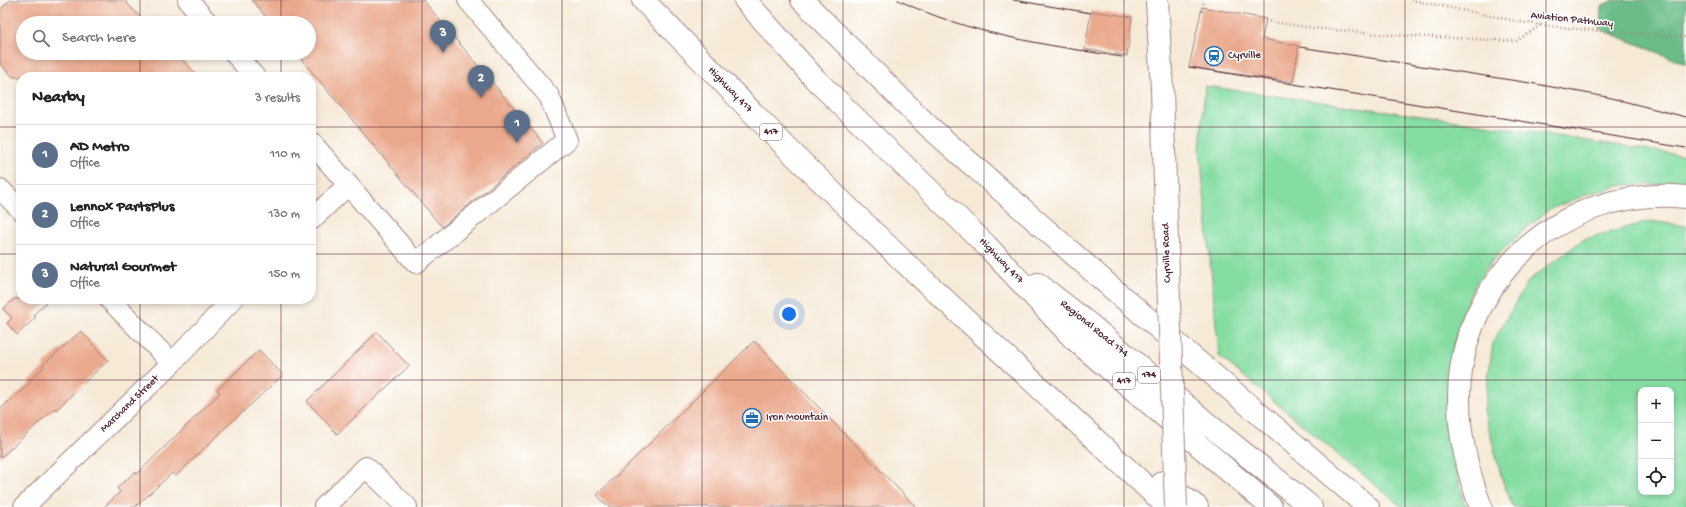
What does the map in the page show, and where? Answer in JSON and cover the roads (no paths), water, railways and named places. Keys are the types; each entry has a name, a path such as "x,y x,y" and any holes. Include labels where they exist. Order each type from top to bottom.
{"main road":[{"name":"Highway 417","path":"643,0 791,152 902,260 1168,507"},
{"name":"Highway 417","path":"745,0 815,79 986,244 1074,339 1271,507"},
{"path":"802,0 926,124 1109,286 1368,507"},
{"name":"Cyrville Road","path":"1157,0 1162,90 1176,507"},
{"path":"1481,507 1471,479 1462,435 1459,400 1466,349 1472,327 1501,274 1519,254 1538,237 1559,223 1580,213 1600,206 1645,196 1668,195 1686,197"},
{"name":"Regional Road 174","path":"986,244 1089,324 1210,426 1311,507"},
{"path":"1058,404 1197,507"}],"street":[{"path":"188,0 202,16"},
{"path":"316,148 416,263 567,140 549,96 468,0"},
{"path":"240,60 251,72"},
{"path":"316,215 348,185"},
{"path":"0,189 16,205"},
{"path":"114,304 172,362"},
{"name":"Marchand Street","path":"24,507 229,304"},
{"path":"324,507 366,467 407,507"}],"tram line":[{"path":"898,0 952,22 980,30 1036,43 1122,57"},
{"path":"1013,0 1091,13"},
{"path":"1300,47 1530,83 1607,97 1686,117"},
{"path":"1189,67 1686,148"}],"place":[{"name":"Natural Gourmet","path":"443,53"},
{"name":"Cyrville","path":"1214,56"},
{"name":"Lennox PartsPlus","path":"481,98"},
{"name":"AD Metro","path":"517,143"},
{"name":"Iron Mountain","path":"752,418"}]}
